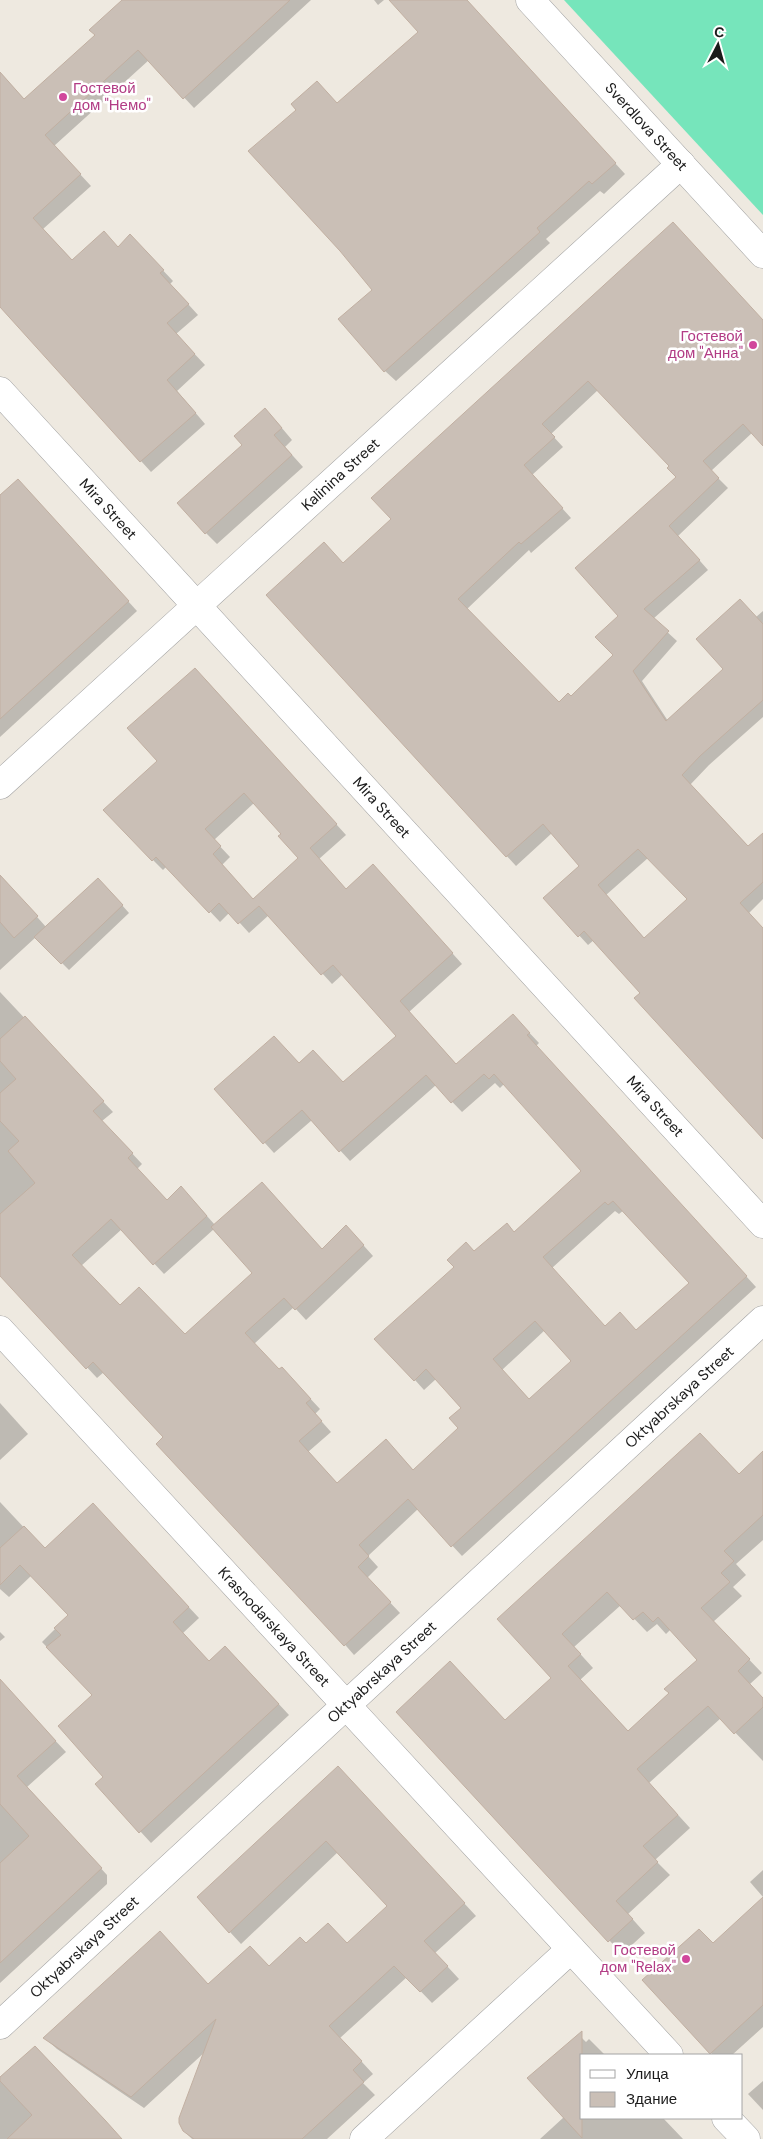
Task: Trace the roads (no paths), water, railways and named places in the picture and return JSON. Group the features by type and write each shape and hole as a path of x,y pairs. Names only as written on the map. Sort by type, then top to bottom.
{"street":[{"name":"Sverdlova Street","path":"530,0 763,254"},
{"name":"Kalinina Street","path":"0,785 681,164"},
{"name":"Mira Street","path":"0,391 763,1224"},
{"name":"Oktyabrskaya Street","path":"0,2025 763,1320"},
{"name":"Krasnodarskaya Street","path":"0,1330 668,2054"},
{"path":"364,2139 571,1949"},
{"path":"727,2119 746,2139"}],"place":[{"name":"Гостевой дом \"Немо\"","path":"63,97"},
{"name":"Гостевой дом \"Анна\"","path":"753,345"},
{"name":"Гостевой дом \"Relax\"","path":"686,1959"}]}
